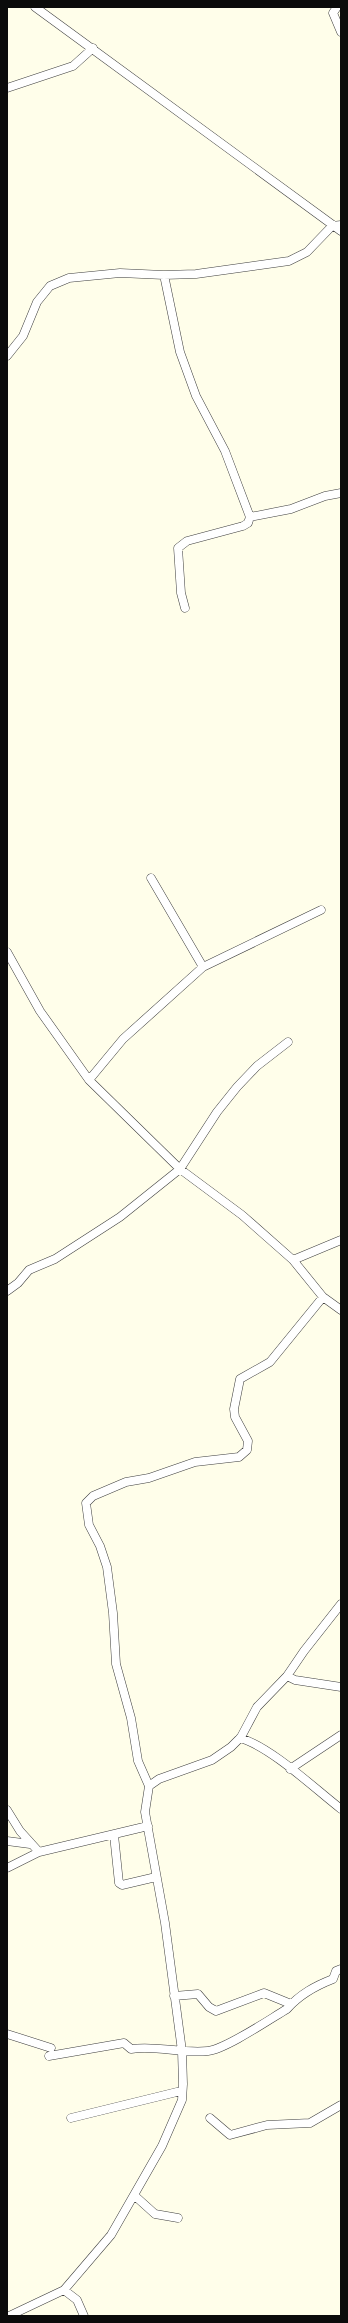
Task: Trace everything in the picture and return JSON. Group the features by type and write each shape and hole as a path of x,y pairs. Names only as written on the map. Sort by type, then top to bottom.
{"street":[{"path":"35,7 93,48 332,226 341,231"},
{"path":"336,7 333,13 341,32"},
{"path":"7,88 73,66 93,48"},
{"path":"7,356 23,336 36,302 50,286 70,278 120,272 164,275 196,274 289,261 307,252 332,226 341,225"},
{"path":"164,275 180,352 196,396 225,451 250,517 248,523 243,526 187,541 178,548 181,593 185,608"},
{"path":"250,517 291,509 325,496 341,493"},
{"path":"151,878 203,968"},
{"path":"88,1080 123,1039 203,968 321,910"},
{"path":"7,952 40,1011 88,1080 180,1169 242,1215 293,1260 323,1297 341,1310"},
{"path":"7,1291 18,1283 29,1270 55,1259 120,1217 180,1169 217,1112 237,1087 257,1066 288,1042"},
{"path":"293,1260 341,1240"},
{"path":"9,2316 64,2290 111,2234 135,2196 162,2146 182,2100 182,2051 165,1923 145,1812 149,1786 138,1761 131,1718 116,1664 114,1613 107,1567 100,1546 89,1525 86,1503 93,1496 126,1482 149,1478 195,1462 239,1457 246,1450 248,1441 235,1416 234,1409 240,1379 270,1362 323,1297"},
{"path":"149,1786 159,1779 212,1760 240,1738 257,1707 288,1676 304,1651 341,1604"},
{"path":"288,1676 295,1680 341,1687"},
{"path":"290,1769 341,1735"},
{"path":"240,1738 261,1747 341,1809"},
{"path":"7,1810 30,1844 39,1852"},
{"path":"7,1868 39,1852 148,1826"},
{"path":"114,1835 119,1883 122,1885 156,1876"},
{"path":"7,1841 30,1844"},
{"path":"7,2034 50,2052 124,2043 131,2049 146,2047 182,2051 210,2051 268,2020 313,1987 333,1979 336,1971 341,1969"},
{"path":"174,1996 198,1994 208,2007 216,2011 264,1993 291,2004"},
{"path":"70,2118 181,2091"},
{"path":"210,2118 230,2135 267,2126 310,2123 341,2104"},
{"path":"135,2196 155,2214 178,2218"},
{"path":"64,2290 77,2300 84,2316"}]}
